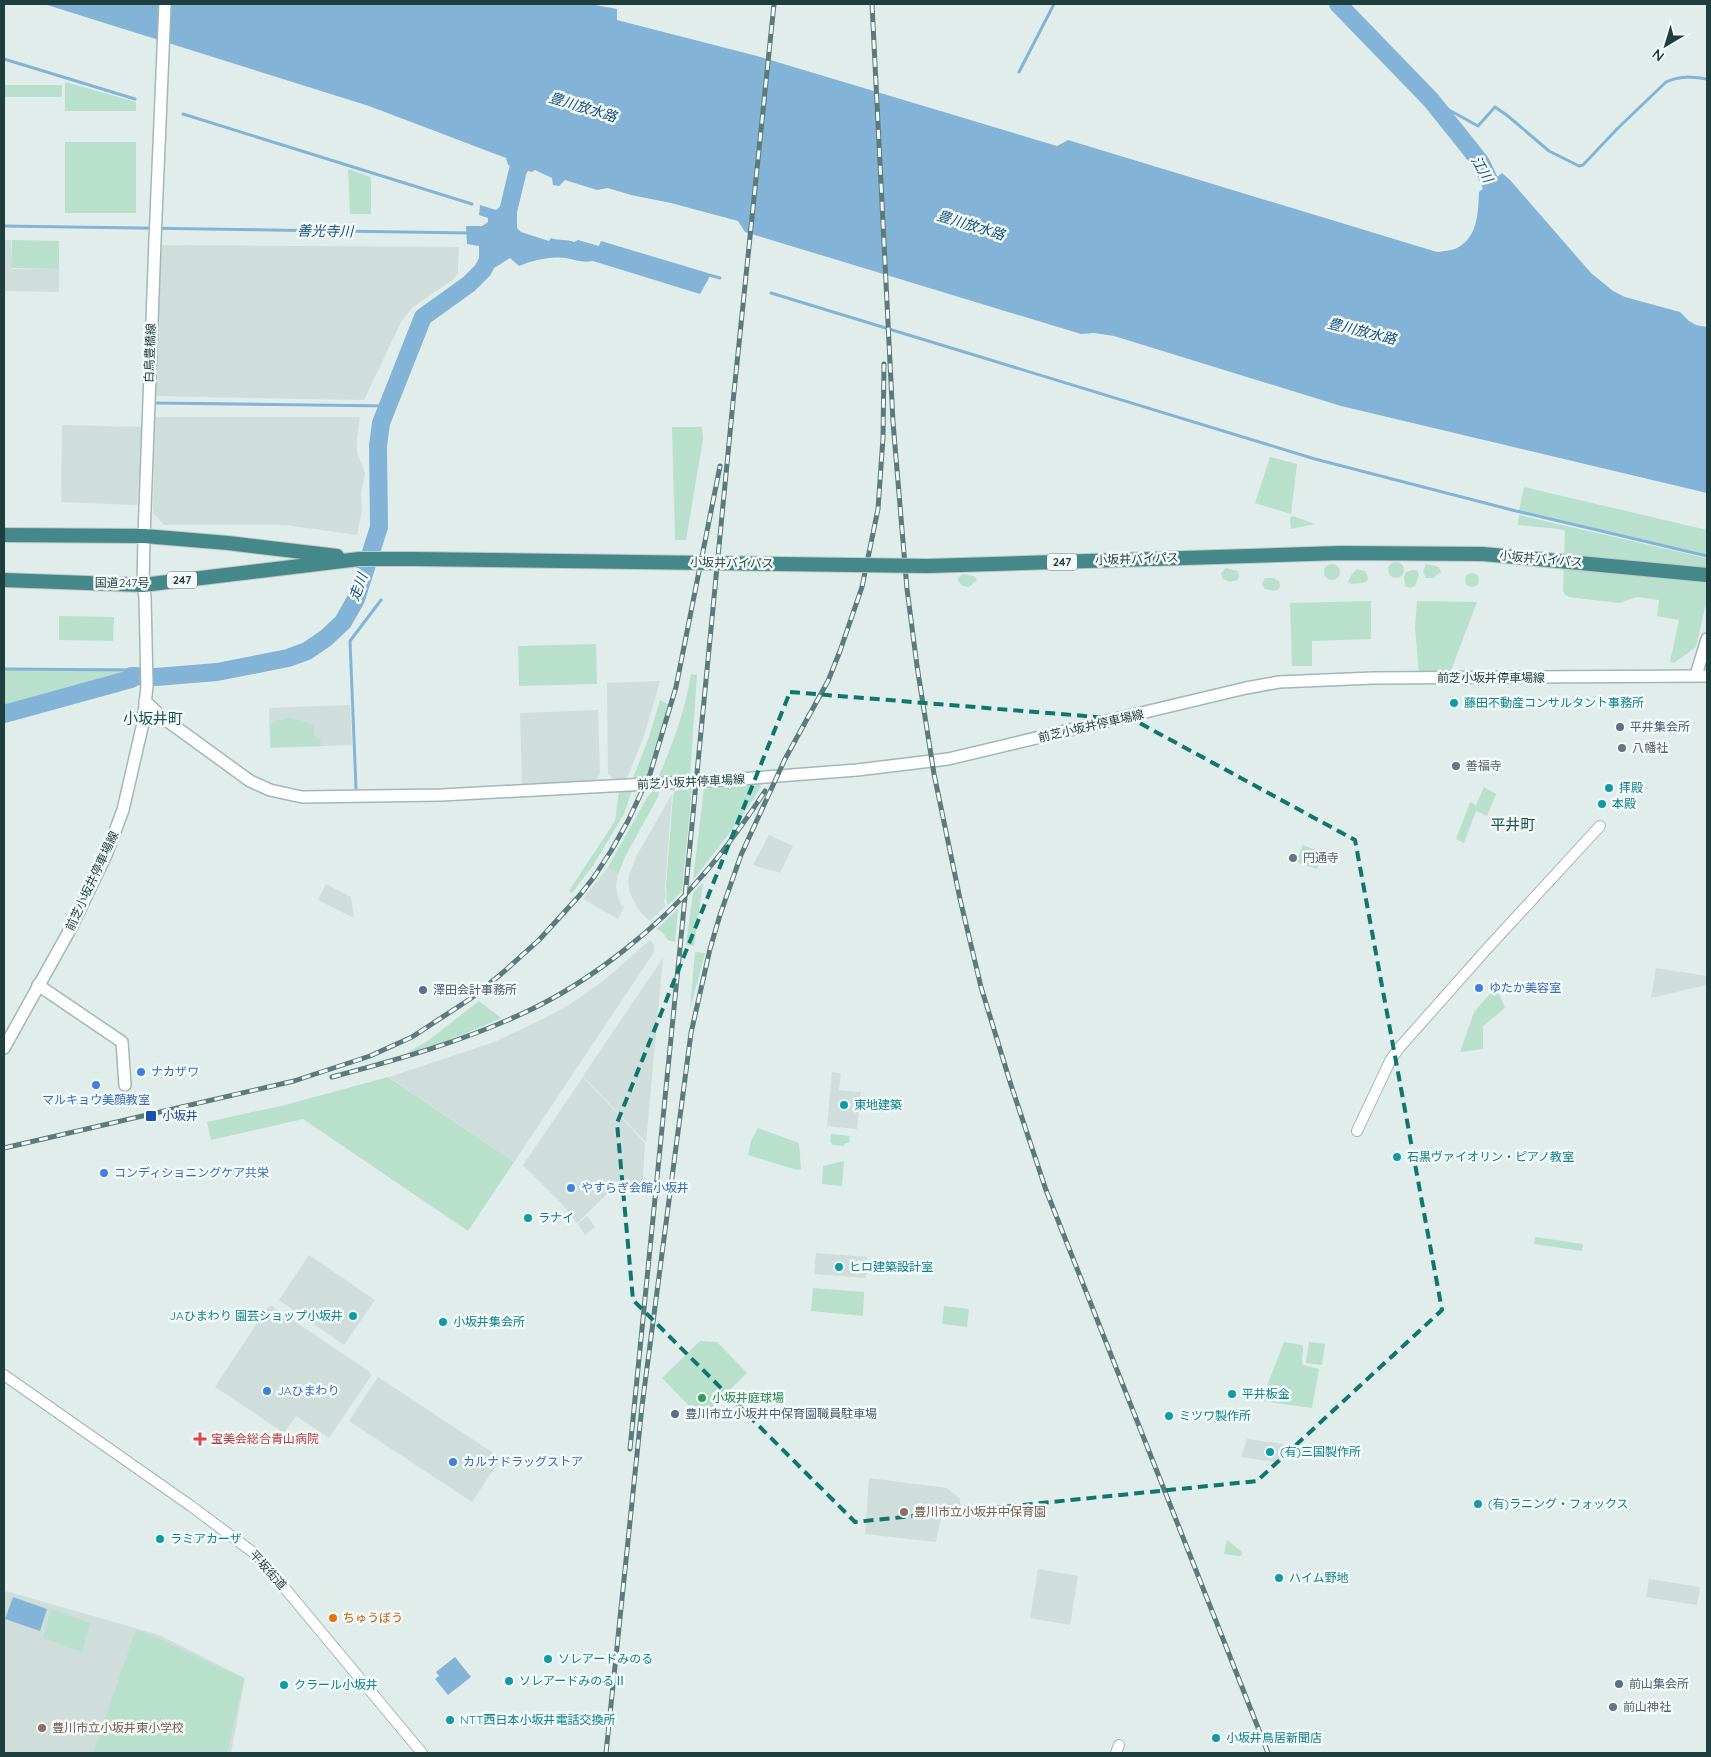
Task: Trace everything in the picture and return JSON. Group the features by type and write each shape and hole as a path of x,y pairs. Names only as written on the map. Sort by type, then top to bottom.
{"highway":[{"name":"国道247号","path":"4,536 144,536 228,543 359,559"},
{"name":"小坂井バイパス","path":"415,559 927,566 1340,553 1483,554 1707,574"},
{"name":"国道247号","path":"4,580 143,585 359,559 415,559"}],"main road":[{"name":"白鳥豊橋線","path":"145,701 147,670 143,585 144,536 166,4"},
{"path":"1702,676 1707,638"},
{"name":"前芝小坂井停車場線","path":"145,701 162,717 250,781 270,790 302,797 422,795 740,779 857,770 948,759 1246,688 1279,682 1373,678 1702,676"},
{"name":"前芝小坂井停車場線","path":"38,985 72,926 106,855 123,810 143,723 145,701"},
{"path":"4,1048 38,985 122,1042 125,1085"}],"street":[{"path":"1357,1131 1391,1059 1400,1047 1600,826"},
{"name":"平坂街道","path":"4,1375 161,1485 258,1556 422,1753"}],"highlighted area":[{"path":"790,692 1134,720 1355,840 1442,1310 1257,1481 855,1522 633,1300 617,1123"}],"shaded area":[{"path":"4,240 11,240 11,269 59,269 59,292 4,291"},
{"path":"159,245 459,247 458,273 454,279 413,307 401,322 364,400 155,396"},
{"path":"155,417 360,417 357,453 365,473 361,493 362,510 357,535 286,525 164,525 153,513"},
{"path":"62,425 143,427 137,505 61,502"},
{"path":"660,681 644,736 627,778 624,782 616,782 608,774 607,683"},
{"path":"350,705 352,745 270,748 269,708"},
{"path":"598,710 600,774 593,783 522,785 520,713"},
{"path":"672,794 665,887 666,896 664,902 666,906 649,921 637,908 630,893 629,875 637,855"},
{"path":"769,835 793,846 780,873 753,865"},
{"path":"608,867 618,874 617,893 621,905 624,907 618,919 583,899"},
{"path":"326,884 351,897 354,918 318,900"},
{"path":"650,940 654,945 654,952 514,1162 389,1077 494,1042 543,1019 569,1005 603,981"},
{"path":"663,958 646,1142 583,1076"},
{"path":"1656,968 1707,976 1706,985 1651,998"},
{"path":"832,1072 841,1073 839,1090 861,1092 857,1129 827,1126"},
{"path":"583,1077 645,1143 642,1193 610,1191 577,1223 562,1204 523,1165"},
{"path":"587,1216 595,1227 585,1235 578,1224"},
{"path":"816,1253 867,1257 866,1278 814,1274"},
{"path":"309,1255 375,1300 344,1345 279,1300"},
{"path":"272,1306 370,1372 371,1376 329,1438 296,1416 284,1433 215,1387 268,1307"},
{"path":"378,1377 501,1458 472,1502 349,1421"},
{"path":"1247,1439 1284,1444 1281,1463 1241,1457"},
{"path":"869,1478 947,1488 960,1499 960,1508 943,1508 936,1542 865,1534"},
{"path":"1038,1569 1078,1576 1070,1625 1030,1618"},
{"path":"1649,1579 1700,1587 1697,1605 1646,1597"},
{"path":"6,1591 159,1635 245,1678 231,1753 4,1753 4,1597"}],"green space":[{"path":"65,82 136,102 136,111 65,111"},
{"path":"4,85 62,85 62,97 4,97"},
{"path":"65,142 136,142 136,213 65,213"},
{"path":"348,169 371,177 371,214 350,214"},
{"path":"12,240 59,241 59,269 11,268"},
{"path":"672,427 702,427 703,439 686,540 675,540"},
{"path":"1270,457 1297,464 1291,514 1255,503"},
{"path":"1524,487 1707,530 1707,599 1696,647 1674,663 1670,662 1679,620 1657,616 1659,600 1637,597 1619,603 1565,595 1563,590 1565,531 1518,525 1519,515 1706,558 1706,555 1519,511"},
{"path":"1293,516 1315,524 1291,529 1290,518"},
{"path":"1396,562 1402,564 1404,570 1402,576 1396,578 1390,576 1388,570 1390,564"},
{"path":"1332,564 1340,572 1332,580 1324,572"},
{"path":"1426,564 1439,567 1441,572 1433,578 1426,578 1423,572"},
{"path":"1226,568 1238,571 1239,577 1237,580 1230,582 1223,579 1221,573"},
{"path":"1357,569 1365,571 1368,579 1361,583 1351,584 1348,581"},
{"path":"1417,570 1419,575 1415,586 1410,588 1405,586 1404,577 1406,572"},
{"path":"1469,573 1475,573 1479,580 1475,587 1469,587 1465,583 1465,577"},
{"path":"963,574 974,576 977,580 969,587 963,586 958,581 958,578"},
{"path":"1265,578 1273,578 1279,581 1279,589 1274,591 1265,589 1262,584"},
{"path":"1371,601 1371,639 1312,641 1312,666 1292,666 1290,603"},
{"path":"1417,601 1477,602 1450,673 1419,673 1415,628"},
{"path":"59,616 114,617 113,641 59,640"},
{"path":"596,644 597,684 519,686 518,646"},
{"path":"4,670 136,671 135,675 130,675 130,678 4,711"},
{"path":"691,674 697,675 690,778 658,778 678,727"},
{"path":"660,700 673,707 647,777 633,778 649,737"},
{"path":"287,718 314,724 314,737 320,738 321,746 271,747 270,726 273,722"},
{"path":"759,784 761,787 738,822 693,880 704,788"},
{"path":"1484,787 1496,794 1487,816 1476,811 1464,843 1456,839 1470,802 1476,805"},
{"path":"679,789 692,789 682,891 668,905 666,887 673,796"},
{"path":"619,791 632,791 624,814 592,867 572,893 569,891 615,821"},
{"path":"652,792 659,792 658,797 626,855 618,874 608,867"},
{"path":"1303,845 1323,853 1317,869 1296,862"},
{"path":"703,883 694,946 686,945 693,893"},
{"path":"678,909 675,942 668,940 657,929"},
{"path":"695,952 705,953 690,1009"},
{"path":"1496,987 1505,1008 1483,1026 1483,1049 1460,1052 1474,1012"},
{"path":"479,1001 501,1018 434,1047 404,1055 429,1040"},
{"path":"388,1077 514,1162 468,1231 303,1119 211,1140 207,1122 285,1105"},
{"path":"758,1128 799,1143 801,1169 797,1170 748,1155 751,1141"},
{"path":"831,1134 850,1136 849,1143 845,1143 844,1146 833,1145 830,1141"},
{"path":"844,1161 842,1186 822,1184 823,1166"},
{"path":"1535,1237 1583,1244 1582,1251 1534,1244"},
{"path":"813,1288 864,1292 863,1316 811,1311"},
{"path":"944,1306 969,1309 967,1327 942,1324"},
{"name":"小坂井庭球場","path":"700,1341 717,1342 747,1373 701,1418 662,1378"},
{"path":"1284,1342 1302,1345 1303,1365 1319,1369 1312,1408 1261,1401"},
{"path":"1309,1342 1325,1344 1322,1365 1306,1363"},
{"path":"1227,1540 1242,1552 1242,1555 1224,1554"},
{"path":"51,1609 90,1623 82,1652 43,1638"},
{"path":"136,1630 162,1640 244,1679 227,1753 93,1753"}],"water":[{"name":"豊川放水路","path":"44,4 590,4 617,9 617,20 757,56 1057,146 1068,140 1437,252 1457,248 1469,238 1476,224 1479,192 1502,173 1591,273 1613,291 1625,297 1680,312 1696,325 1707,327 1707,493 1341,406 1114,336 1094,333 1081,334 745,232 738,221 671,203 608,188 597,190 565,180 559,186 553,185 552,178 535,170 532,172 528,171 525,175 515,172 513,167 508,165 506,158 369,106"},
{"path":"509,199 517,202 517,228 521,232 549,241 551,238 574,242 578,240 599,246 601,241 708,273 709,278 700,294 593,261 566,258 542,259 519,266 510,258 483,275 479,271 479,246 467,244 466,226 482,226 488,222 488,218 479,215 480,205 496,210"},
{"path":"13,1597 47,1609 40,1631 5,1619"},
{"path":"455,1657 471,1677 448,1695 435,1679 439,1676 436,1672"}],"waterway":[{"path":"1019,72 1054,4"},
{"name":"江川","path":"1338,4 1431,100 1467,145 1481,163 1490,182 1497,205"},
{"path":"4,59 135,99"},
{"path":"1431,100 1478,126 1495,107 1549,151 1579,166 1583,165 1666,82 1681,77 1707,79"},
{"path":"183,114 472,204"},
{"name":"善光寺川","path":"505,224 523,149"},
{"name":"善光寺川","path":"4,226 471,233"},
{"name":"走川","path":"4,714 131,679 131,676 156,677 217,672 288,658 307,651 326,638 343,622 356,599 379,527 378,446 381,423 423,317 469,284 483,270 492,252"},
{"path":"707,277 709,275 720,278"},
{"path":"771,293 1315,459 1512,510 1707,556"},
{"path":"154,403 388,406"},
{"path":"356,788 350,641 381,600"},
{"path":"4,669 136,670 156,677"}],"railway":[{"path":"630,1449 774,4"},
{"path":"872,4 893,422 907,589 934,774 960,899 981,987 1046,1190 1268,1753"},
{"path":"606,1753 642,1406 691,1033 710,949 741,855 785,759 828,681 862,587 878,509 883,438 884,364"},
{"path":"4,1148 294,1081 370,1056 412,1037 470,999 539,940 594,877 628,821 650,774 676,687 720,466"},
{"path":"332,1077 408,1056 508,1020 555,997 601,968 645,933 685,895 711,866 765,791"}],"place":[{"name":"藤田不動産コンサルタント事務所","path":"1454,703"},
{"name":"平井集会所","path":"1620,727"},
{"name":"八幡社","path":"1622,748"},
{"name":"善福寺","path":"1456,766"},
{"name":"拝殿","path":"1609,788"},
{"name":"本殿","path":"1602,804"},
{"name":"円通寺","path":"1293,858"},
{"name":"ゆたか美容室","path":"1479,988"},
{"name":"澤田会計事務所","path":"423,990"},
{"name":"ナカザワ","path":"141,1072"},
{"name":"マルキョウ美顔教室","path":"96,1085"},
{"name":"東地建築","path":"844,1105"},
{"name":"小坂井","path":"151,1116"},
{"name":"石黒ヴァイオリン・ピアノ教室","path":"1397,1157"},
{"name":"コンディショニングケア共栄","path":"104,1173"},
{"name":"やすらぎ会館小坂井","path":"571,1188"},
{"name":"ラナイ","path":"528,1218"},
{"name":"ヒロ建築設計室","path":"839,1267"},
{"name":"JAひまわり 園芸ショップ小坂井","path":"353,1316"},
{"name":"小坂井集会所","path":"443,1322"},
{"name":"JAひまわり","path":"267,1391"},
{"name":"平井板金","path":"1232,1394"},
{"name":"小坂井庭球場","path":"702,1398"},
{"name":"豊川市立小坂井中保育園職員駐車場","path":"675,1414"},
{"name":"ミツワ製作所","path":"1169,1416"},
{"name":"宝美会総合青山病院","path":"200,1439"},
{"name":"(有)三国製作所","path":"1270,1452"},
{"name":"カルナドラッグストア","path":"453,1462"},
{"name":"(有)ラニング・フォックス","path":"1478,1504"},
{"name":"豊川市立小坂井中保育園","path":"904,1512"},
{"name":"ラミアカーザ","path":"160,1539"},
{"name":"ハイム野地","path":"1279,1578"},
{"name":"ちゅうぼう","path":"333,1618"},
{"name":"ソレアードみのる","path":"548,1659"},
{"name":"ソレアードみのるⅡ","path":"509,1681"},
{"name":"前山集会所","path":"1619,1684"},
{"name":"クラール小坂井","path":"284,1685"},
{"name":"前山神社","path":"1613,1707"},
{"name":"NTT西日本小坂井電話交換所","path":"450,1720"},
{"name":"豊川市立小坂井東小学校","path":"42,1728"},
{"name":"小坂井鳥居新聞店","path":"1216,1738"}],"district":[{"name":"小坂井町","path":"153,719"},
{"name":"平井町","path":"1513,825"}]}
